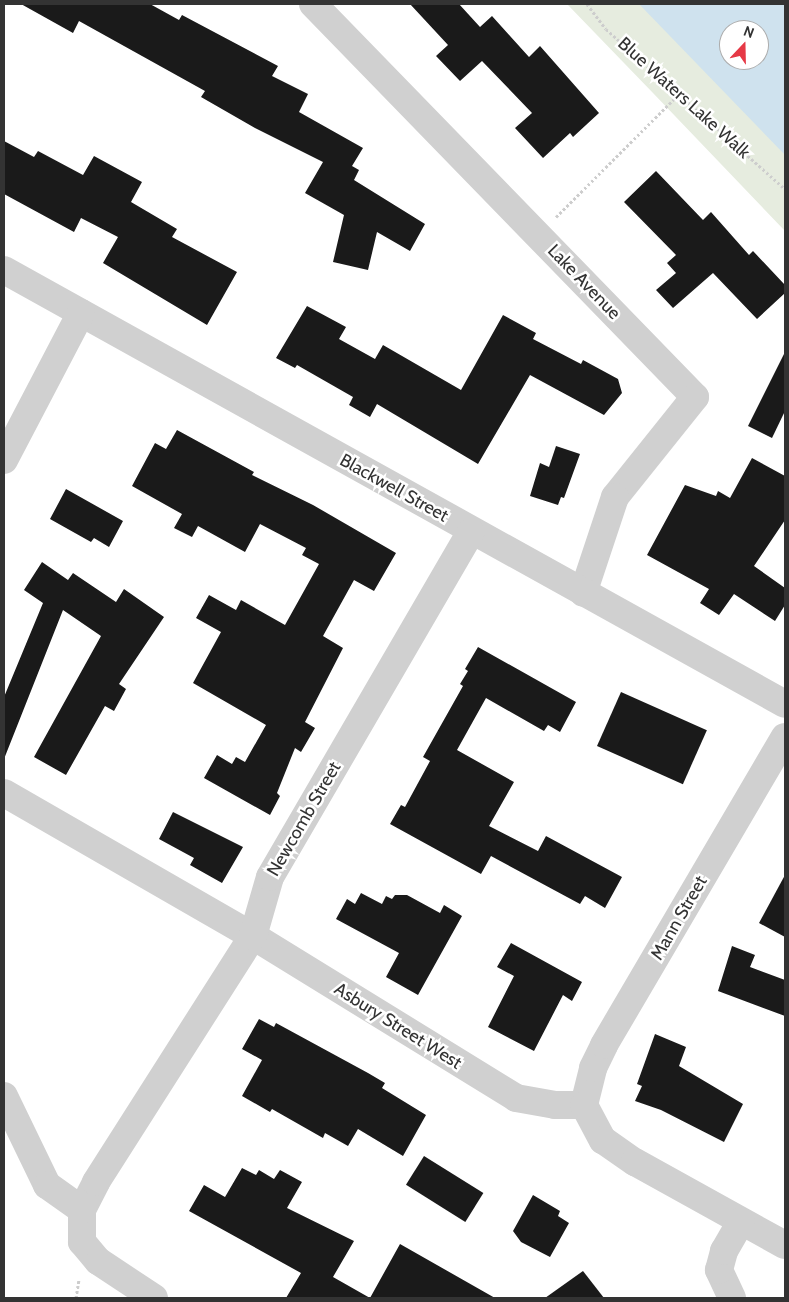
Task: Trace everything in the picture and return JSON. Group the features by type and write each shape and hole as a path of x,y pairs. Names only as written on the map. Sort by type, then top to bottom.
{"street":[{"name":"Lake Avenue","path":"313,4 694,397 615,497 583,593"},
{"name":"Blackwell Street","path":"4,270 471,532 785,704"},
{"path":"4,460 82,314"},
{"name":"Newcomb Street","path":"154,1298 98,1262 82,1242 82,1210 96,1182 253,936 270,876 471,532"},
{"name":"Mann Street","path":"584,1105 593,1068 604,1045 785,737"},
{"name":"Asbury Street West","path":"4,793 253,936 516,1098 555,1105 584,1105"},
{"path":"4,1096 47,1185 82,1210"},
{"path":"584,1105 602,1140 635,1162 785,1246"},
{"path":"732,1298 718,1270 724,1251 741,1221"}],"path":[{"name":"Blue Waters Lake Walk","path":"587,4 606,29 785,188"},
{"path":"538,235 679,94"}],"shaded area":[{"path":"567,4 785,4 785,231 653,93"}],"water":[{"path":"639,4 785,4 785,155"}],"building":[{"path":"21,4 150,4 179,20 182,15 278,66 272,76 308,94 299,112 363,148 352,166 359,170 354,180 425,224 410,251 377,232 368,270 333,262 344,215 305,193 323,162 255,128 201,97 205,91 79,21 73,33"},
{"path":"410,4 459,4 480,27 492,16 529,57 540,46 599,113 573,137 570,133 543,158 515,128 532,113 482,61 460,81 436,56 448,45"},
{"path":"4,141 34,157 38,151 83,175 94,156 142,182 131,202 177,229 172,237 237,272 207,325 103,263 118,237 81,218 74,232 4,194"},
{"path":"656,171 703,220 711,212 749,255 753,251 785,285 785,293 757,319 713,273 673,308 656,290 676,273 667,263 676,255 624,202"},
{"path":"307,306 346,327 339,339 375,359 383,345 461,390 503,315 536,333 533,339 581,364 583,360 618,379 622,393 604,415 530,375 478,464 377,404 370,417 349,405 353,397 297,365 295,368 276,358"},
{"path":"785,352 785,411 772,438 748,426"},
{"path":"177,430 254,472 252,475 313,505 396,553 374,591 354,580 323,636 343,648 305,722 315,728 301,752 295,748 277,793 280,796 270,815 204,778 217,755 232,764 236,757 245,762 266,725 193,683 221,632 196,618 209,595 236,610 241,600 285,625 319,564 302,555 306,548 260,524 245,552 198,526 192,537 174,528 182,514 132,486 155,443 166,449"},
{"path":"556,446 580,454 564,498 561,497 558,505 530,496 540,463 549,467"},
{"path":"752,458 785,476 785,520 754,566 785,588 785,605 775,621 734,594 719,615 700,603 709,589 647,555 685,485 716,496 718,491 730,498"},
{"path":"66,489 123,521 109,547 94,538 91,542 50,519"},
{"path":"42,562 68,580 73,573 116,602 124,589 164,617 119,684 126,689 114,711 105,706 66,775 34,757 101,636 63,610 4,759 4,697 43,603 24,590"},
{"path":"478,647 576,702 560,732 548,725 544,731 486,698 457,750 514,782 489,826 538,851 546,836 622,877 605,908 585,896 580,904 491,856 481,874 390,824 401,805 405,807 430,761 423,757 463,686 460,684 468,671 465,669"},
{"path":"621,692 707,730 683,784 597,746"},
{"path":"173,812 243,847 222,883 190,865 194,858 159,839"},
{"path":"785,875 785,937 759,923"},
{"path":"361,893 382,904 386,896 392,899 395,895 407,895 440,913 444,905 462,916 418,995 386,977 399,953 336,919 347,899 355,904"},
{"path":"511,943 582,982 572,1001 563,995 534,1051 488,1027 514,976 497,967"},
{"path":"732,946 755,955 750,967 785,980 785,1016 718,991"},
{"path":"259,1019 274,1027 276,1023 368,1073 385,1083 382,1088 426,1115 403,1156 358,1129 348,1146 325,1133 323,1138 272,1109 270,1112 242,1096 262,1060 242,1049"},
{"path":"655,1034 686,1047 679,1066 743,1104 724,1142 661,1110 635,1101 642,1086 637,1084"},
{"path":"424,1156 483,1193 465,1222 406,1185"},
{"path":"242,1168 256,1175 259,1170 274,1179 280,1170 302,1182 287,1208 354,1241 333,1277 370,1298 286,1298 301,1273 189,1211 204,1185 225,1197"},
{"path":"533,1195 560,1211 558,1216 569,1223 550,1257 521,1242 513,1231"},
{"path":"400,1244 495,1298 370,1298"},
{"path":"583,1271 604,1298 545,1298"}]}
